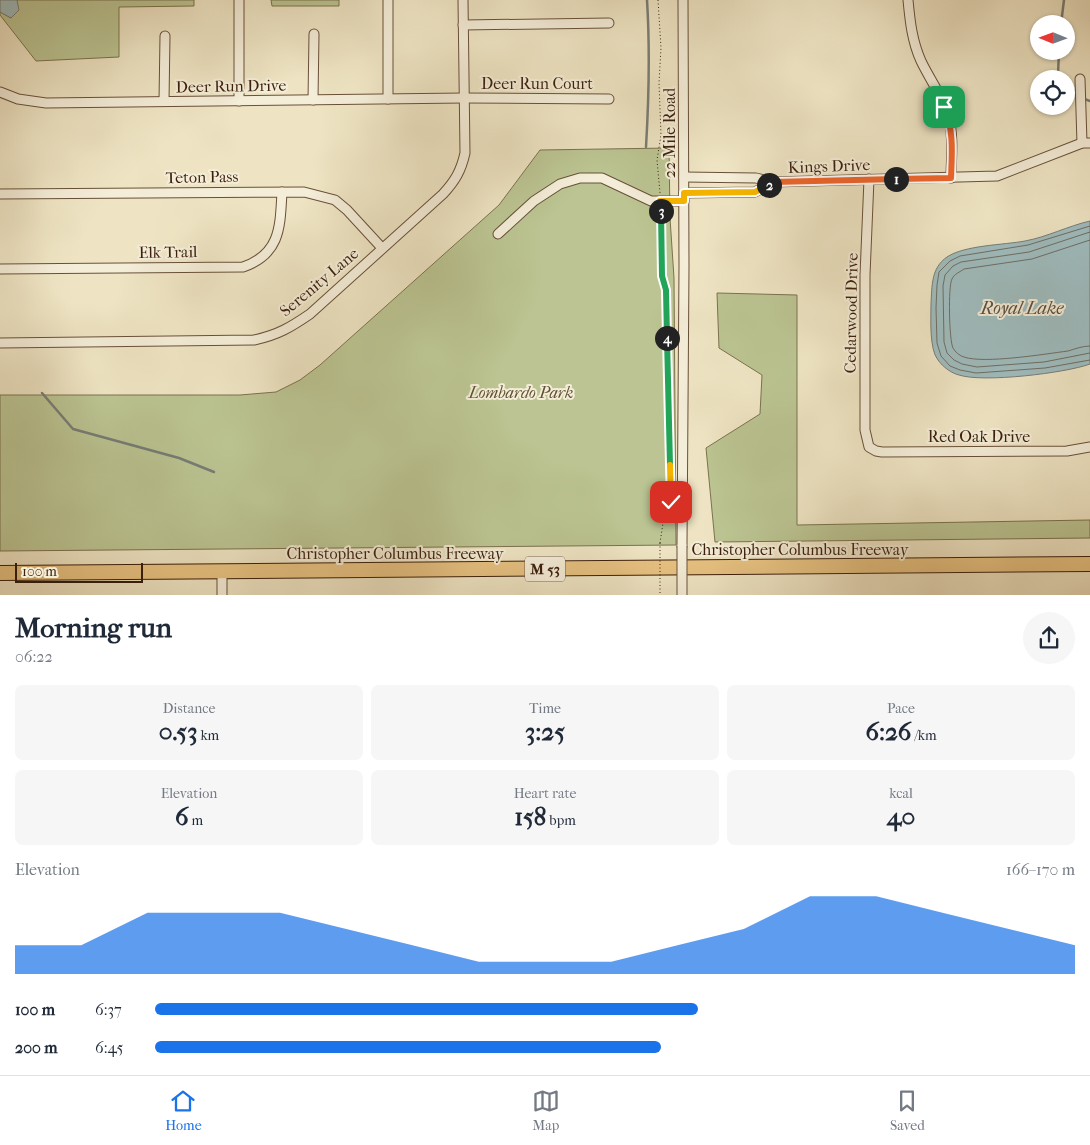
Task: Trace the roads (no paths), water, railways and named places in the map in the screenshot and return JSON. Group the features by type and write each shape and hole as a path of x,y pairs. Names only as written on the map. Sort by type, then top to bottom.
{"highway":[{"name":"Christopher Columbus Freeway","path":"0,573 1090,564"}],"street":[{"path":"239,0 239,101"},
{"path":"388,0 388,99"},
{"name":"Serenity Lane","path":"0,343 254,340 272,336 290,328 310,314 443,194 455,181 462,168 465,154 463,0"},
{"name":"22 Mile Road","path":"682,595 683,0"},
{"path":"908,0 910,24 917,52 935,86 949,119 952,136 951,178"},
{"path":"463,25 609,23"},
{"path":"313,100 314,34"},
{"path":"164,101 165,36"},
{"path":"1080,79 1086,143"},
{"name":"Deer Run Drive","path":"0,92 18,99 46,103 464,98"},
{"name":"Deer Run Court","path":"464,98 609,99"},
{"name":"Kings Drive","path":"684,177 756,178 773,182 997,176 1086,143"},
{"name":"Kings Drive","path":"498,234 534,201 560,184 580,178 602,178 651,201 755,192 773,182"},
{"name":"Cedarwood Drive","path":"869,179 865,285 865,430 869,447"},
{"name":"Elk Trail","path":"0,270 243,267 256,262 275,243 280,227 282,192"},
{"name":"Teton Pass","path":"0,194 304,192 335,200 347,210 382,248"},
{"name":"Red Oak Drive","path":"869,447 882,452 1067,450 1090,448"},
{"path":"222,572 222,595"}],"water":[{"path":"0,0 17,0 19,10 11,18 0,12"},
{"name":"Royal Lake","path":"1090,221 1090,364 1044,374 986,378 959,375 942,365 933,349 931,304 933,278 942,261 964,250 1033,239"}],"waterway":[{"path":"646,147 649,73 647,0"},
{"path":"1062,15 1064,0"},
{"path":"1058,70 1059,60"},
{"path":"1075,91 1078,94"},
{"path":"1082,98 1090,101"},
{"path":"42,393 73,429 179,458 214,472"}],"park label":[{"name":"Lombardo Park","path":"521,392"}]}
